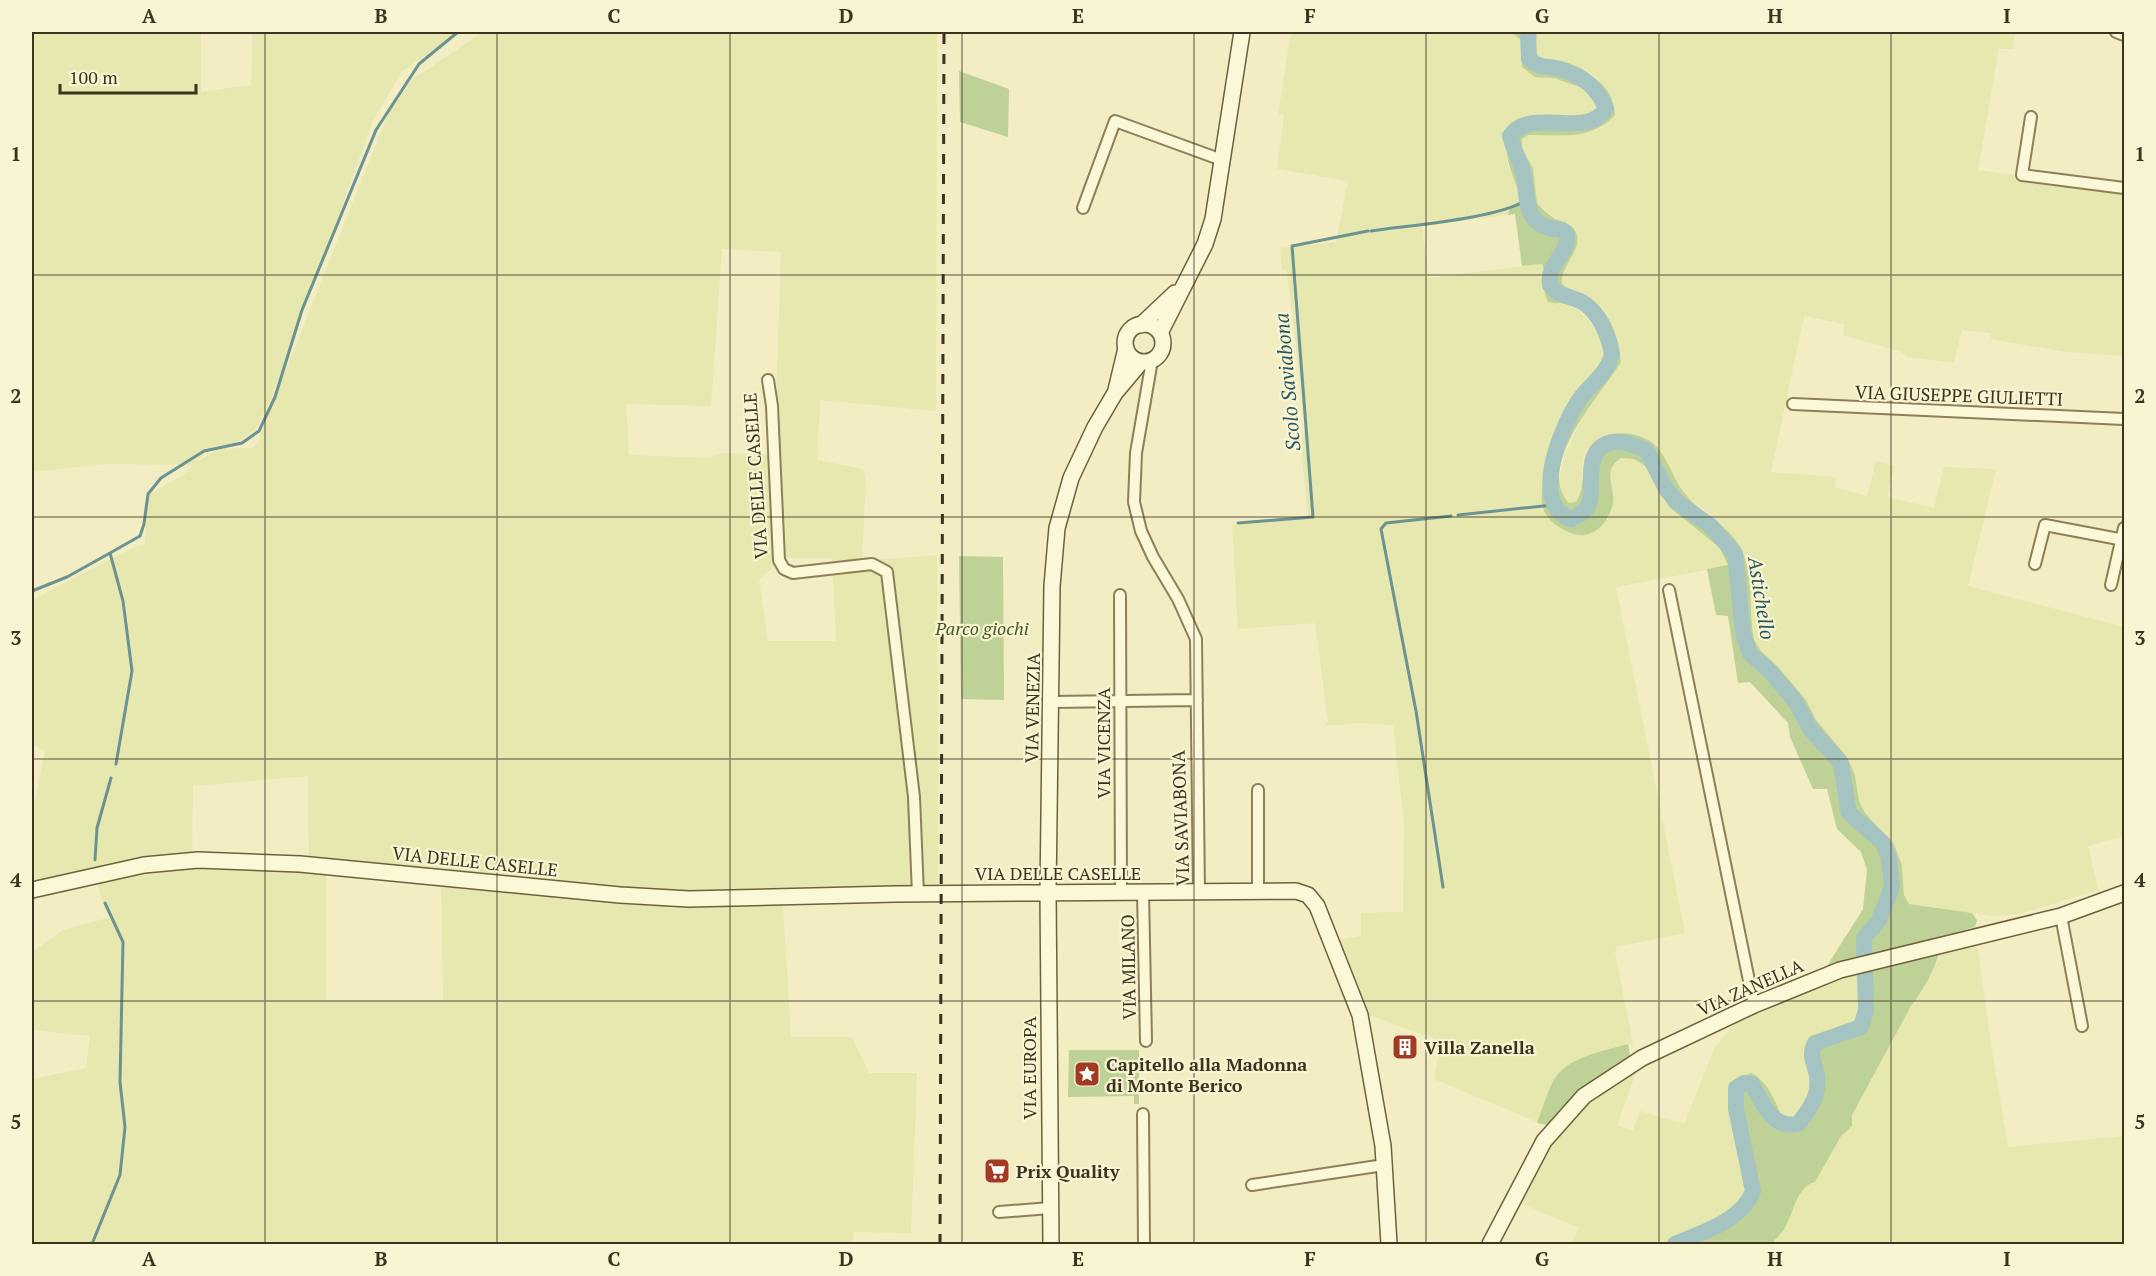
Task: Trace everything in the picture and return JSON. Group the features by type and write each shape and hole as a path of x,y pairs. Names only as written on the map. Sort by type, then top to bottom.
{"street":[{"path":"1147,361 1131,358 1126,348 1130,331 1141,325 1184,285 1205,244 1213,219 1242,32"},
{"path":"2116,32 2124,35"},
{"path":"2031,117 2022,175 2124,188"},
{"path":"1083,208 1115,121 1222,160"},
{"name":"VIA SAVIABONA","path":"1184,285 1160,333 1162,347 1147,361 1136,453 1134,502 1141,531 1153,557 1179,599 1196,639 1198,892 1296,891 1308,895 1317,906 1360,1015 1384,1165 1389,1245"},
{"path":"1141,325 1149,326 1160,333"},
{"name":"VIA VENEZIA","path":"1115,393 1126,348"},
{"name":"VIA VENEZIA","path":"1048,892 1052,586 1057,528 1071,478 1095,427 1115,393 1147,361"},
{"name":"VIA DELLE CASELLE","path":"768,380 772,406 779,560 782,566 793,573 872,564 887,572 914,796 918,894"},
{"name":"VIA GIUSEPPE GIULIETTI","path":"1793,404 2124,419"},
{"path":"2035,564 2045,525 2124,536 2111,585"},
{"path":"1669,590 1754,1005"},
{"name":"VIA VICENZA","path":"1120,595 1121,892"},
{"path":"1052,702 1197,700"},
{"path":"1258,790 1258,892"},
{"name":"VIA DELLE CASELLE","path":"32,890 144,865 198,860 300,864 653,898 747,900 918,894 1198,892"},
{"name":"VIA EUROPA","path":"1048,892 1051,1245"},
{"name":"VIA MILANO","path":"1143,892 1146,1041"},
{"name":"VIA ZANELLA","path":"1490,1245 1544,1141 1584,1096 1614,1074 1676,1041 1754,1005 1840,970 2061,916 2124,893"},
{"path":"2061,916 2082,1026"},
{"path":"1143,1114 1144,1245"},
{"path":"1252,1185 1384,1165"},
{"path":"999,1212 1050,1208"}],"green space":[{"path":"32,32 201,32 201,92 251,85 253,32 460,32 402,71 373,121 272,397 256,429 240,441 207,451 196,462 220,449 252,448 257,443 388,114 413,79 483,32 937,32 936,411 820,400 817,460 863,469 866,480 862,561 937,555 938,887 728,899 309,862 308,776 193,786 192,856 32,885 32,799 35,799 45,751 32,743 32,600 130,549 145,544 149,495 183,475 193,465 106,464 32,472","holes":["722,249 781,252 774,455 722,453 709,458 629,455 626,404 711,406","782,558 832,558 836,641 768,641 759,580"]},
{"path":"1291,32 1511,32 1521,40 1535,77 1554,78 1573,84 1588,90 1598,98 1602,106 1599,115 1592,120 1509,126 1507,162 1521,200 1510,208 1508,215 1422,226 1429,278 1542,264 1546,271 1544,281 1558,305 1567,304 1580,311 1590,322 1605,348 1605,366 1575,395 1553,448 1542,504 1547,516 1608,520 1614,495 1608,476 1612,467 1621,458 1634,459 1645,466 1669,507 1720,547 1727,559 1728,566 1616,587 1685,933 1616,947 1615,953 1633,1043 1604,1050 1573,1064 1557,1075 1537,1122 1434,1079 1441,1041 1366,1014 1338,940 1361,936 1361,913 1403,912 1404,824 1393,725 1360,723 1325,726 1328,721 1315,623 1238,629 1232,525 1308,517 1300,434 1305,433 1287,272 1282,269 1280,248 1336,242 1348,181 1277,169 1284,115 1278,115"},
{"path":"1511,32 1537,32 1535,48 1538,57 1576,69 1599,81 1613,101 1615,115 1596,129 1585,133 1563,136 1528,135 1522,139 1522,149 1533,168 1537,203 1555,219 1572,227 1577,234 1576,248 1565,269 1562,284 1588,298 1604,312 1616,335 1621,362 1587,410 1565,450 1560,470 1560,488 1569,503 1576,502 1582,485 1584,459 1592,444 1600,438 1622,433 1637,435 1656,446 1687,496 1728,532 1741,549 1749,579 1754,640 1761,651 1806,700 1816,720 1847,757 1855,775 1859,801 1865,813 1894,844 1902,865 1904,895 1909,904 1972,913 1977,920 1975,927 1827,966 1863,909 1867,870 1861,852 1837,829 1827,789 1813,789 1790,737 1788,723 1750,682 1738,683 1728,616 1716,615 1707,569 1728,565 1719,547 1669,507 1645,466 1634,459 1621,458 1613,466 1610,474 1612,509 1594,532 1577,535 1568,532 1552,522 1546,515 1542,503 1544,479 1564,416 1576,394 1598,374 1607,357 1598,333 1582,311 1575,306 1548,302 1542,264 1522,266 1515,214 1508,215 1510,208 1521,200 1507,156 1507,138 1509,126 1592,120 1599,115 1602,106 1588,90 1554,78 1535,77 1522,67 1521,40"},
{"path":"1537,32 2015,32 2013,49 1999,49 1978,170 2124,191 2124,356 2067,352 1990,339 1991,333 1962,330 1954,363 1908,357 1899,351 1843,335 1844,324 1804,316 1771,472 1836,477 1834,487 1867,496 1876,461 1894,466 1887,497 1934,508 1944,467 1996,469 1968,586 2124,627 2124,836 2088,846 2098,890 2020,914 1992,916 1909,904 1904,895 1902,865 1894,844 1865,813 1859,801 1855,775 1847,757 1816,720 1806,700 1761,651 1754,640 1745,557 1718,521 1686,495 1656,446 1640,436 1617,433 1601,437 1586,450 1582,462 1582,493 1576,502 1569,503 1562,496 1559,479 1564,456 1586,410 1621,362 1590,299 1562,284 1560,276 1576,250 1571,226 1556,219 1537,203 1533,168 1522,149 1522,139 1528,135 1571,136 1603,128 1615,101 1548,60 1538,57 1535,48"},
{"path":"959,71 1009,89 1008,137 960,122"},
{"name":"Parco giochi","path":"959,556 1003,557 1004,700 961,699"},
{"path":"182,864 326,872 326,1000 443,1000 441,883 690,906 783,905 791,1037 852,1037 869,1073 917,1073 911,1233 854,1232 852,1244 32,1244 32,1079 86,1068 90,1036 32,1030 32,952 63,930 111,917 105,909 97,883"},
{"path":"1972,943 1978,949 2008,1147 2124,1136 2124,1244 1774,1244 1774,1240 1782,1235 1798,1195 1806,1185 1815,1182 1841,1136 1852,1126 1852,1115 1911,1006 1920,996 1939,959 1939,951"},
{"path":"1939,951 1936,964 1852,1115 1852,1126 1841,1136 1815,1182 1801,1192 1786,1226 1774,1240 1774,1244 1666,1244 1722,1220 1747,1197 1730,1100 1739,1080 1751,1073 1757,1076 1771,1093 1782,1119 1793,1123 1805,1102 1810,1085 1808,1044 1820,1035 1850,1025 1859,1014 1857,971"},
{"path":"1857,971 1859,1014 1852,1024 1833,1032 1821,1032 1808,1044 1813,1082 1805,1104 1793,1123 1782,1119 1767,1087 1730,1100 1747,1197 1722,1220 1666,1244 1571,1244 1579,1228 1520,1203 1549,1148 1568,1124 1593,1098 1638,1066 1617,1126 1633,1130 1640,1111 1684,1124 1714,1049 1739,1018"},
{"path":"1628,1044 1630,1056 1579,1091 1547,1125 1537,1123 1552,1083 1558,1074 1591,1054"},
{"path":"1069,1050 1139,1050 1139,1104 1134,1104 1134,1096 1068,1097"}],"waterway":[{"path":"110,553 140,536 148,494 161,478 204,451 242,443 259,431 275,397 302,310 376,130 419,64 458,32"},
{"name":"Astichello","path":"1528,32 1529,59 1536,64 1560,69 1582,79 1599,95 1606,109 1597,118 1585,122 1531,123 1519,127 1510,136 1523,172 1527,201 1533,218 1539,224 1562,230 1567,234 1565,248 1551,271 1550,285 1560,294 1588,306 1606,332 1612,354 1602,374 1577,403 1563,430 1552,465 1550,483 1552,498 1559,511 1571,519 1584,512 1589,504 1593,463 1596,453 1602,447 1617,442 1647,451 1666,489 1678,503 1711,526 1735,554 1743,633 1750,654 1769,670 1795,701 1811,730 1841,763 1849,813 1883,843 1889,859 1892,887 1879,920 1864,938 1866,1010 1861,1027 1815,1043 1812,1056 1817,1076 1817,1090 1810,1108 1798,1124 1789,1125 1775,1119 1752,1084 1744,1083 1736,1088 1736,1109 1753,1191 1748,1201 1731,1218 1675,1244"},
{"name":"Scolo Saviabona","path":"1371,231 1473,217 1525,201"},
{"name":"Scolo Saviabona","path":"1238,523 1313,517 1292,246 1368,231"},
{"path":"1458,515 1553,505"},
{"path":"1443,887 1416,711 1381,529 1386,523 1451,516"},
{"path":"32,591 67,577 110,553 123,601 132,671 116,764"},
{"path":"95,860 97,828 111,778"},
{"path":"92,1244 120,1175 125,1127 120,1082 123,942 105,903"}],"railway":[{"path":"940,1244 944,32"}],"place":[{"name":"Villa Zanella","path":"1405,1047"},
{"name":"Capitello alla Madonna di Monte Berico","path":"1087,1074"},
{"name":"Prix Quality","path":"997,1171"}]}
